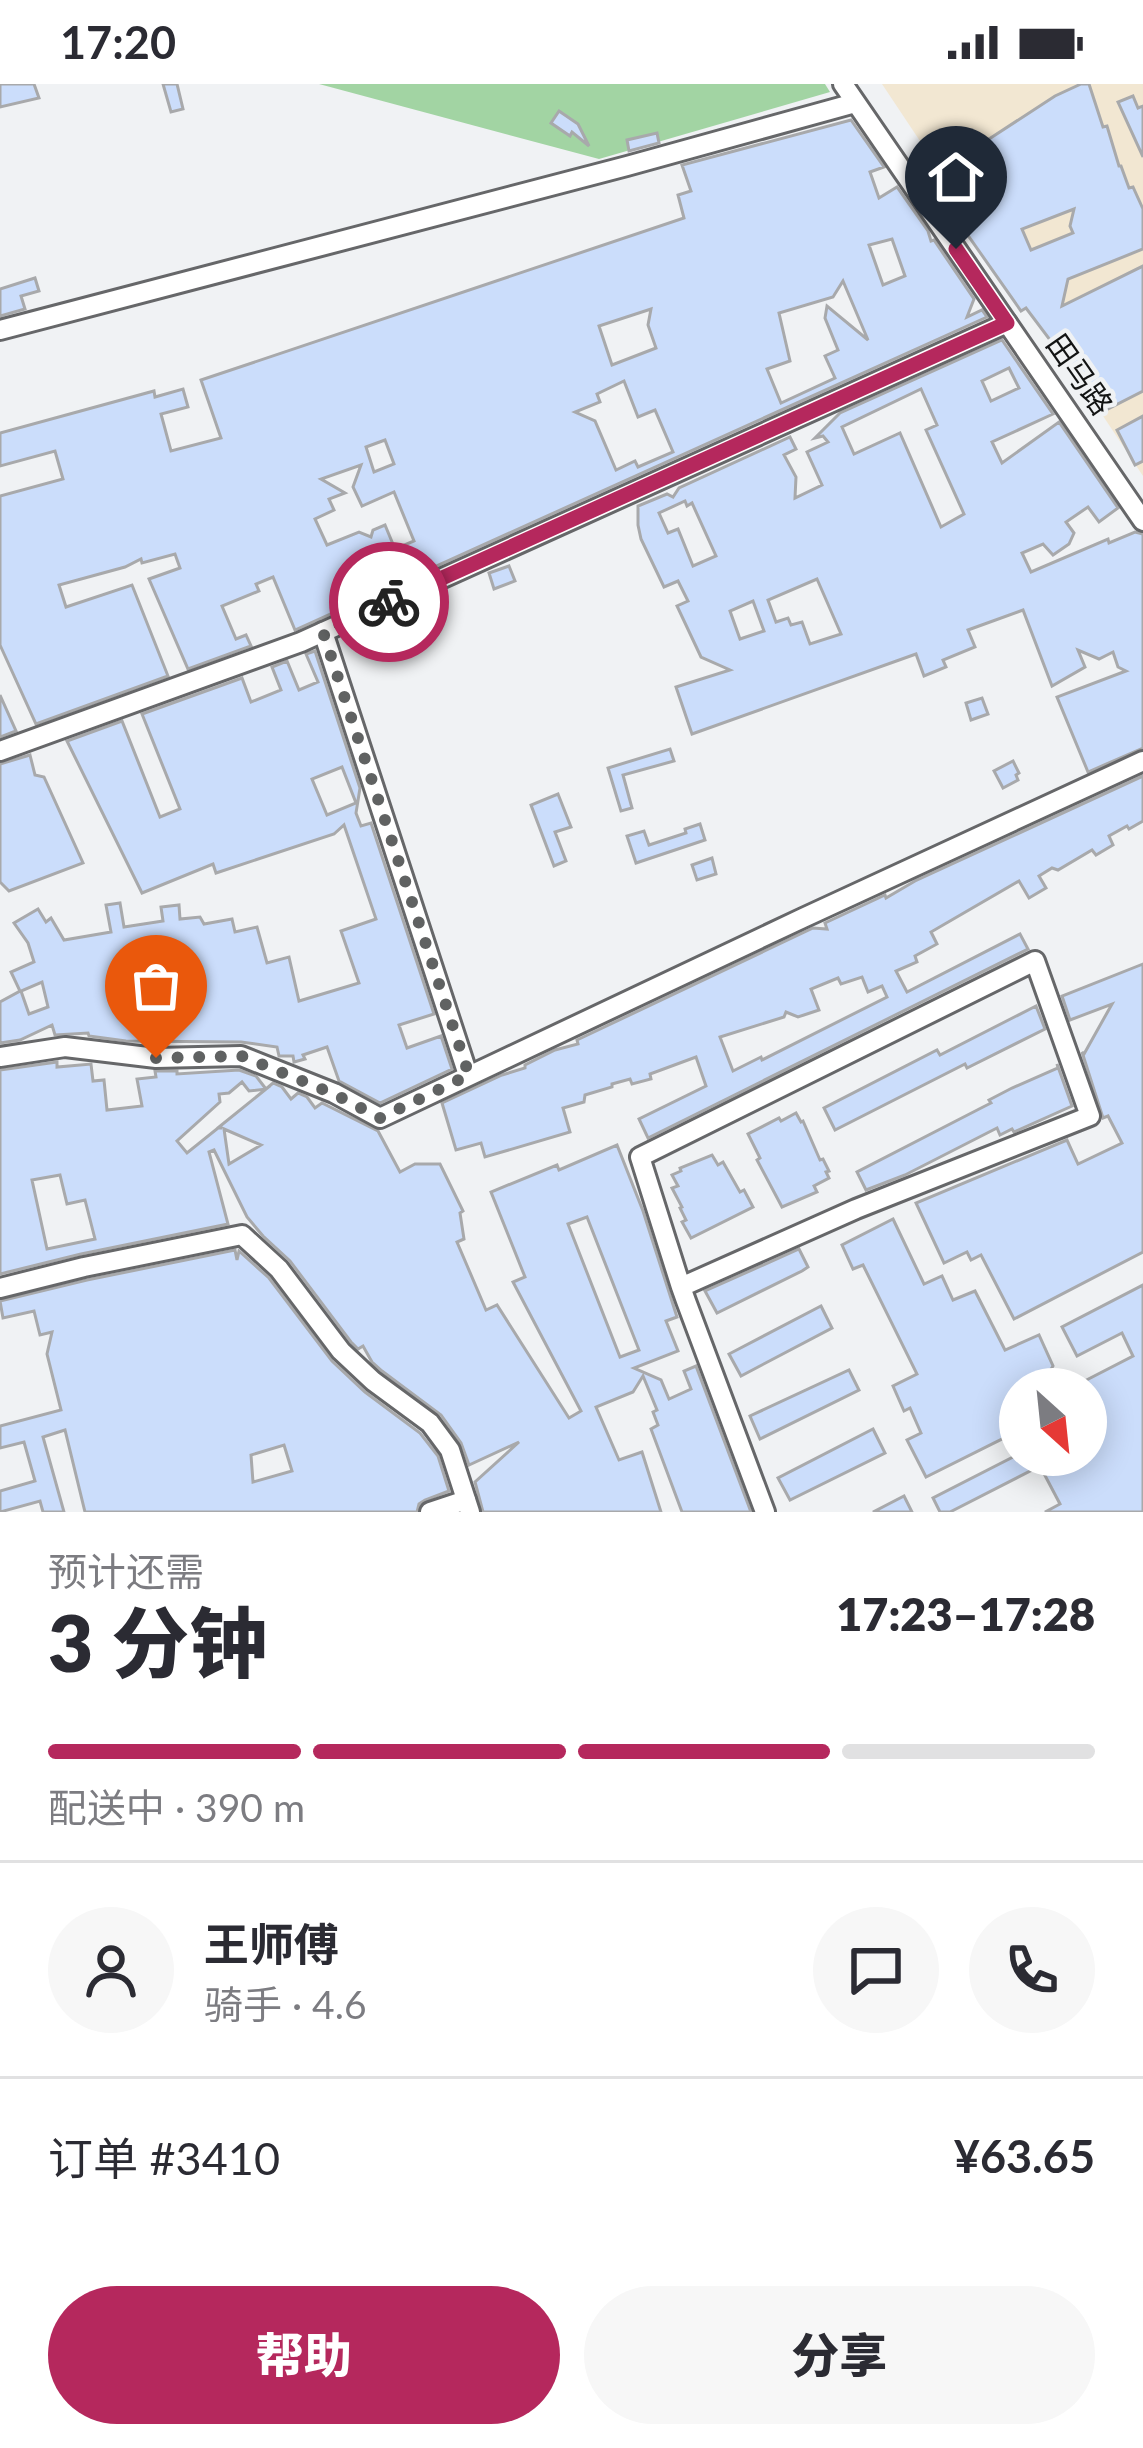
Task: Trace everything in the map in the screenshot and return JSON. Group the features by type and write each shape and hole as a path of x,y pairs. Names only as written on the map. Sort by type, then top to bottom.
{"street":[{"name":"田马路","path":"843,84 1143,521"},
{"path":"0,330 855,103"},
{"path":"0,752 323,632 1007,323"},
{"path":"323,632 469,1075"},
{"path":"0,1058 64,1047 156,1058 242,1056 380,1118 1143,761"},
{"path":"681,1287 856,1209 1090,1116 1036,961 640,1157 681,1287 765,1512"},
{"path":"0,1288 242,1235 279,1269 341,1352 430,1423 450,1450 468,1506 430,1512"}],"shaded area":[{"path":"882,84 1143,84 1143,476"}],"green space":[{"path":"319,84 825,84 830,92 599,159"}],"building":[{"path":"0,84 34,84 39,98 0,107"},
{"path":"163,84 177,84 183,109 171,112"},
{"path":"1089,84 1119,166 1143,209 1143,249 1068,279 1062,306 1143,266 1143,391 1100,413 1087,389 1026,308 1021,311 932,184 936,176 1055,96","holes":["1074,209 1073,233 1031,250 1022,229"]},
{"path":"1133,96 1138,108 1143,106 1143,157 1118,102"},
{"path":"559,111 578,124 589,146 551,123"},
{"path":"851,120 884,167 870,172 879,198 897,187 974,299 967,317 982,310 987,317 295,630 273,577 256,584 259,591 222,606 236,639 246,635 251,646 188,669 149,579 180,568 175,554 142,563 141,559 59,585 66,607 132,585 168,676 36,724 0,645 0,496 63,479 55,451 0,466 0,433 154,391 155,397 183,389 188,407 161,414 171,451 221,438 201,380 684,218 678,195 691,191 682,165","holes":["892,239 905,276 883,285 869,245","843,281 868,340 827,306 825,318 838,350 825,356 835,378 781,403 767,369 790,361 779,313 833,297","651,309 648,325 656,348 612,365 599,326","624,381 638,417 655,410 673,452 638,467 635,461 616,470 595,421 575,412 600,402 597,394","385,440 394,464 374,472 366,447","361,465 353,487 362,506 394,492 414,541 395,549 385,525 373,530 371,537 359,532 327,545 315,519 334,510 329,499 345,493 321,479"]},
{"path":"657,133 659,143 629,151 627,140"},
{"path":"35,278 39,291 21,296 25,309 0,316 0,289"},
{"path":"1002,340 1053,414 992,442 1002,463 1059,422 1118,508 1099,522 1088,507 1066,522 1074,533 1069,544 1053,555 1043,544 1022,553 1031,572 1108,539 1109,543 1135,532 1143,534 1143,748 1088,772 1057,697 1126,671 1118,667 1113,652 1099,659 1078,650 1085,667 1052,686 1023,610 968,630 975,647 943,660 946,667 924,676 916,654 692,734 676,687 730,670 701,657 677,606 688,601 678,581 664,587 641,539 638,506 667,494 673,497 679,488 790,437 796,449 784,455 796,477 795,498 822,485 807,452 828,442 823,436 815,438 840,413","holes":["1009,368 1019,388 991,401 982,381","921,389 937,425 926,430 964,514 941,527 900,433 854,454 842,427","685,501 687,506 692,503 716,556 693,566 678,529 668,533 659,513","817,579 841,634 810,644 802,622 791,625 788,618 776,622 768,600","753,601 764,631 740,639 730,611"]},
{"path":"1143,416 1143,461 1135,465 1117,430"},
{"path":"509,566 515,581 494,589 489,573"},
{"path":"315,651 360,788 356,813 361,826 371,823 434,1014 399,1025 407,1048 441,1036 452,1069 380,1103 339,1081 327,1047 294,1062 293,1056 279,1056 277,1047 126,1041 88,1033 55,1035 52,1025 20,1040 0,1043 0,1002 20,991 11,972 34,962 14,923 38,909 46,922 51,918 64,940 111,932 106,905 120,903 124,927 163,921 161,907 179,905 180,919 200,917 204,924 232,919 235,932 257,927 267,963 289,957 299,1001 359,983 341,931 376,919 344,825 334,834 216,873 213,864 142,893 67,741 122,721 160,817 180,809 142,714 242,678 251,702 281,690 272,667 287,661 299,690 318,682 306,654","holes":["342,767 356,803 327,815 312,779","42,982 48,1007 29,1014 21,991"]},
{"path":"0,695 16,731 0,737"},
{"path":"982,698 988,714 971,720 966,703"},
{"path":"670,749 674,761 623,775 632,808 621,811 608,768"},
{"path":"30,755 35,775 44,777 83,863 9,891 0,882 0,764"},
{"path":"1013,761 1018,780 1003,788 994,771"},
{"path":"1143,776 1143,821 1109,836 1113,845 1039,876 1046,888 1029,898 1019,881 931,932 937,944 915,956 917,962 896,971 907,992 1020,934 1028,949 648,1138 639,1119 706,1086 696,1057 650,1074 651,1079 612,1084 585,1095 584,1102 563,1108 570,1132 485,1157 481,1143 456,1150 442,1103 555,1050 578,1044 577,1040 813,928 827,929 825,923","holes":["862,977 868,992 882,986 887,997 733,1071 720,1037 784,1017 786,1012 798,1017 819,1010 811,989 838,978 841,984"]},
{"path":"558,794 571,827 555,832 566,861 554,866 531,805"},
{"path":"700,824 705,840 636,863 627,836 644,831 649,845"},
{"path":"712,858 716,874 697,880 692,865"},
{"path":"1143,964 1143,1252 1014,1319 981,1255 971,1260 967,1252 944,1263 916,1203 1067,1140 1078,1164 1122,1143 1108,1116 1103,1118 1082,1052 1112,1004 1070,1020 1062,996"},
{"path":"1036,1006 1045,1029 835,1130 824,1108"},
{"path":"57,1062 57,1067 91,1064 93,1081 104,1080 107,1110 142,1106 137,1079 156,1077 155,1071 239,1070 256,1076 266,1089 273,1083 291,1099 298,1093 315,1108 322,1103 378,1131 400,1172 415,1164 440,1164 463,1211 464,1239 457,1242 486,1310 497,1305 569,1418 581,1411 513,1282 525,1277 491,1192 617,1145 677,1317 666,1321 678,1351 634,1368 661,1380 669,1399 691,1389 684,1371 696,1366 751,1512 682,1512 651,1429 658,1425 653,1412 657,1410 643,1376 633,1392 596,1407 619,1460 642,1452 661,1512 483,1512 475,1482 519,1442 469,1465 461,1443 441,1415 382,1371 363,1346 358,1349 351,1342 290,1261 247,1217 214,1150 209,1152 228,1224 0,1274 0,1070","holes":["242,1082 249,1091 266,1089 187,1153 177,1141 220,1102 219,1094 229,1093","224,1129 261,1145 229,1164","60,1175 67,1204 85,1200 95,1239 47,1249 32,1180","587,1217 639,1350 620,1357 568,1224"]},
{"path":"1057,1064 1072,1106 1014,1132 1000,1135 997,1128 866,1190 857,1172 1058,1068"},
{"path":"796,1113 829,1178 814,1186 817,1192 782,1207 748,1134"},
{"path":"712,1155 718,1165 723,1162 753,1207 691,1238 682,1222 686,1220 672,1188 678,1186 672,1175"},
{"path":"893,1219 924,1284 942,1276 953,1300 975,1291 1005,1350 1039,1335 1052,1368 999,1368 999,1440 926,1477 907,1440 921,1433 893,1386 917,1374 863,1265 853,1269 842,1245"},
{"path":"799,1249 808,1267 717,1313 705,1291"},
{"path":"235,1250 237,1260 239,1251 269,1278 332,1361 420,1433 438,1456 449,1491 425,1500 417,1512 85,1512 65,1430 43,1437 64,1512 43,1512 40,1501 0,1512 0,1491 35,1481 24,1442 0,1448 0,1426 61,1410 47,1354 52,1332 40,1335 34,1311 3,1318 0,1301","holes":["284,1445 292,1471 253,1482 251,1455"]},
{"path":"1143,1285 1143,1512 1045,1512 1060,1504 1045,1476 1107,1476 1107,1369 1133,1356 1122,1333 1077,1356 1062,1327"},
{"path":"821,1306 832,1328 741,1376 729,1354"},
{"path":"849,1370 859,1390 760,1439 750,1416"},
{"path":"873,1429 885,1453 790,1500 778,1478"},
{"path":"999,1464 999,1476 1020,1476 950,1512 940,1512 933,1498"},
{"path":"904,1496 912,1512 873,1512"}],"way so far":[{"path":"156,1058 242,1056 380,1118 469,1075 323,632 389,602"}],"route":[{"path":"389,602 1007,323 956,249"}]}
